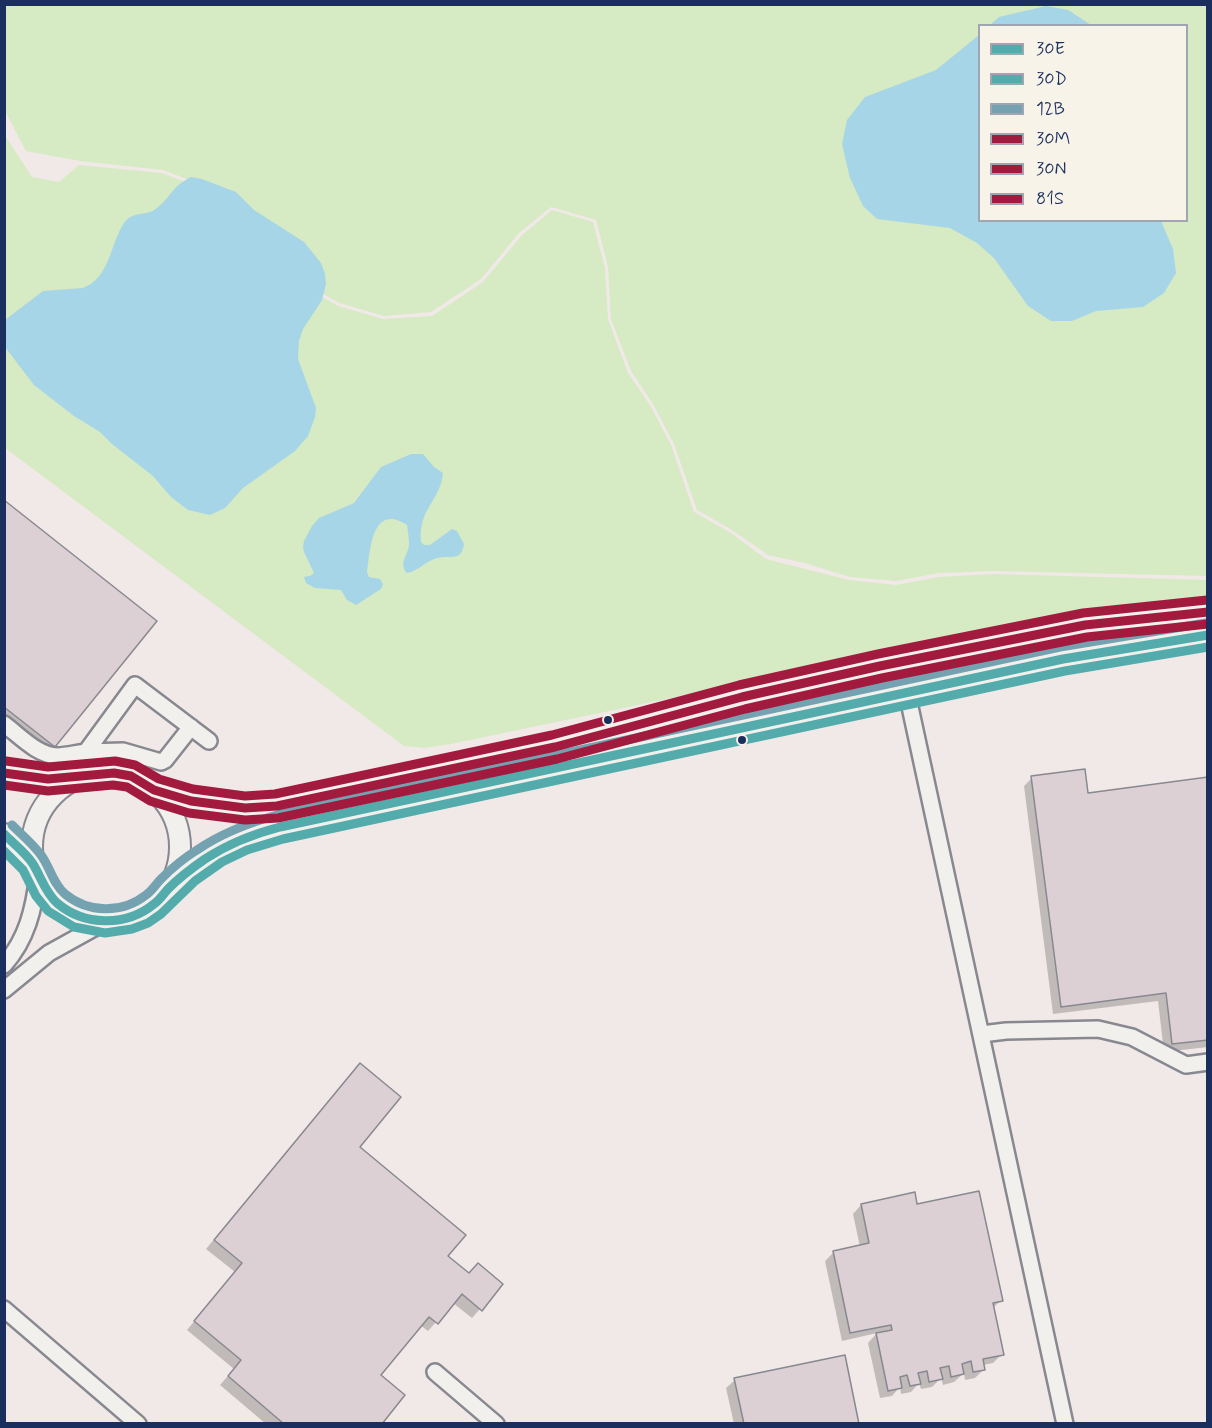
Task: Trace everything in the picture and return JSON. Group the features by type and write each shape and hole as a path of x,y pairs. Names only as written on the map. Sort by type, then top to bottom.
{"main road":[{"path":"154,790 191,801 227,807 262,808 292,804 555,747 742,697 849,672 1074,627 1208,612"},
{"path":"4,834 36,871 49,894 64,908 84,918 105,922 115,921 135,916 153,905 199,863 221,849 249,836 280,827 1063,659 1208,635"},
{"path":"849,672 886,680 906,693"},
{"path":"4,773 48,779 105,772 123,774 140,780 154,790 168,804 173,813 181,842 179,862 167,890"},
{"path":"36,871 32,844 40,813 60,788 79,777"}],"street":[{"path":"86,752 135,685 209,741"},
{"path":"906,693 1065,1424"},
{"path":"4,724 39,751 48,754 58,756 86,752 127,751 160,762 165,760 191,727"},
{"path":"4,965 18,948 26,931 32,913 36,871"},
{"path":"4,990 49,953 105,922"},
{"path":"982,1035 1006,1031 1098,1029 1132,1037 1186,1065 1208,1062"},
{"path":"4,1309 138,1424"},
{"path":"435,1372 496,1424"}],"green space":[{"path":"4,5 1207,5 1207,576 994,571 939,573 896,581 850,577 805,563 768,555 732,530 697,510 674,444 653,404 631,371 611,319 608,267 596,220 551,207 519,233 481,279 431,312 384,316 339,303 303,282 224,193 163,170 80,161 26,151 5,111"},
{"path":"4,134 32,177 59,182 79,165 162,173 222,196 301,285 338,306 383,319 432,316 483,282 522,235 552,210 593,222 605,268 608,319 628,373 650,405 671,445 694,512 731,533 766,559 849,580 896,585 939,577 994,574 1207,580 1207,600 1040,621 451,744 424,748 404,746 5,448"}],"water":[{"path":"1046,6 1068,10 1089,24 991,24 999,17"},
{"path":"978,36 978,222 1161,222 1173,249 1176,273 1164,293 1143,307 1096,311 1072,321 1051,321 1028,306 994,258 977,243 950,228 877,219 863,206 850,178 842,144 847,120 865,97 936,70"},
{"path":"191,177 236,192 254,210 304,242 321,263 326,284 322,300 303,329 299,341 298,359 316,408 308,436 295,451 243,488 225,508 210,515 188,510 171,497 153,476 100,432 74,416 34,385 5,347 5,320 43,291 83,288 92,283 104,269 124,223 132,216 153,211 179,184"},
{"path":"411,454 423,454 434,467 443,473 438,491 423,521 421,542 424,545 430,545 452,529 457,531 464,544 460,554 455,557 433,559 407,573 403,566 409,545 407,525 395,520 386,520 375,532 367,572 369,577 380,579 383,584 381,589 356,605 347,600 341,590 315,588 306,583 304,577 314,573 303,547 312,526 319,518 354,503 381,467"}],"building":[{"path":"4,500 157,621 55,747 4,707"},
{"path":"1085,769 1088,793 1208,777 1208,1040 1172,1044 1166,993 1061,1007 1031,776"},
{"path":"360,1063 401,1097 360,1147 466,1235 448,1256 469,1273 478,1263 503,1284 482,1311 462,1294 438,1324 429,1317 381,1375 405,1395 382,1424 284,1424 228,1376 241,1360 194,1321 242,1263 214,1240"},
{"path":"979,1191 1003,1301 993,1303 1004,1355 983,1359 985,1370 973,1372 971,1361 962,1364 964,1374 951,1377 949,1366 940,1368 943,1379 929,1382 927,1371 918,1373 921,1384 910,1386 907,1375 900,1377 902,1388 888,1391 876,1333 892,1330 891,1325 850,1333 833,1251 869,1243 861,1204 915,1192 917,1204"},
{"path":"845,1355 859,1424 744,1424 734,1378"}],"transit line":[{"name":"81S","path":"6,761 48,767 115,761 135,765 159,779 193,789 245,796 275,794 552,735 739,685 878,654 1083,613 1207,600"},
{"name":"30M","path":"4,773 48,779 114,773 131,776 154,790 191,801 245,808 277,806 555,747 742,697 880,666 1085,625 1208,612"},
{"name":"12B","path":"12,825 41,855 57,885 65,894 94,908 116,908 126,906 146,895 187,856 216,838 277,815 1060,647 1206,623"},
{"name":"30N","path":"4,785 48,791 113,785 127,787 150,801 189,813 245,820 278,818 557,759 745,709 882,678 1087,637 1208,624"},
{"name":"30E","path":"4,834 30,860 46,889 57,903 80,916 105,921 118,920 143,912 200,862 241,840 280,827 1063,659 1208,635"},
{"name":"30D","path":"4,851 23,870 36,896 48,911 74,927 105,933 132,929 148,923 161,914 195,881 222,862 247,850 283,839 1065,671 1208,647"}]}
